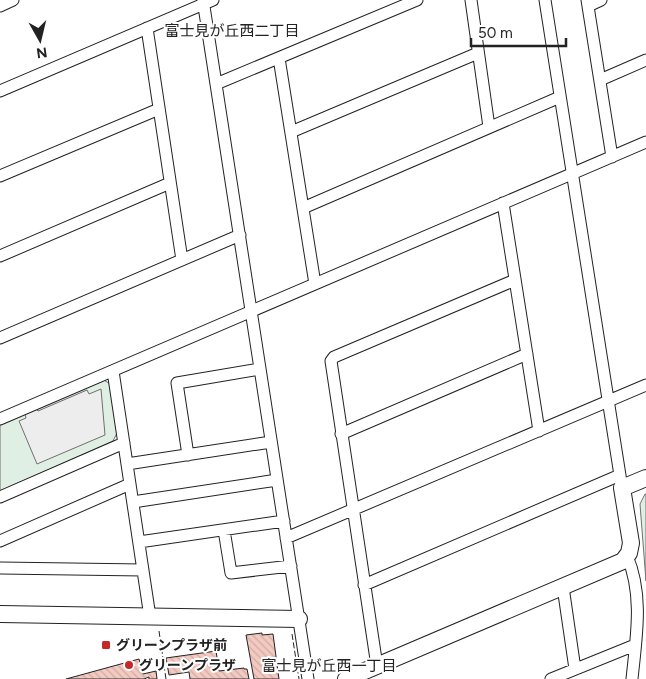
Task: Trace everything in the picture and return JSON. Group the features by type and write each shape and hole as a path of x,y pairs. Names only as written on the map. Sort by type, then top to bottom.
{"street":[{"path":"0,6 14,0"},
{"path":"216,84 404,3 417,0"},
{"path":"471,0 489,127"},
{"path":"346,679 563,587 620,562 627,556 631,542 545,0"},
{"path":"601,0 587,3 612,157"},
{"path":"0,91 207,1 216,84 308,679"},
{"path":"147,28 182,260"},
{"path":"291,132 478,53"},
{"path":"279,58 315,284"},
{"path":"600,80 646,60"},
{"path":"303,208 560,97"},
{"path":"0,176 159,109"},
{"path":"0,415 0,419 646,142"},
{"path":"0,256 170,183"},
{"path":"503,203 539,431"},
{"path":"0,338 240,235"},
{"path":"377,666 330,365 332,358 515,280"},
{"path":"341,434 527,354"},
{"path":"188,455 178,383 260,369"},
{"path":"113,371 150,617"},
{"path":"286,538 646,386"},
{"path":"127,464 272,442"},
{"path":"0,497 124,443"},
{"path":"364,585 621,482 646,478"},
{"path":"133,502 277,480"},
{"path":"0,541 130,484"},
{"path":"139,542 284,521"},
{"path":"224,530 231,573 291,566"},
{"path":"627,556 633,573 637,602 632,679"},
{"path":"0,568 143,570"},
{"path":"563,587 575,669"},
{"path":"0,614 299,619"},
{"path":"551,679 635,645"}],"green space":[{"path":"104,380 110,384 117,433 113,441 0,491 0,424"},
{"path":"646,494 646,581 640,504"}],"shaded area":[{"path":"101,389 105,435 37,464 19,421 26,418 25,414 36,409 38,411 87,390 89,394"}],"building":[{"path":"262,633 262,635 273,634 279,679 254,679 246,635"},
{"path":"216,651 219,671 244,668 247,669 249,679 190,679 189,672 169,675 166,658"},
{"name":"グリーンプラザ","path":"139,659 143,674 156,671 157,679 149,679 149,677 144,679 66,679"}],"fence":[{"path":"159,631 166,679"},
{"path":"292,634 299,679"}],"place":[{"name":"グリーンプラザ前","path":"106,645"},
{"name":"グリーンプラザ","path":"129,665"}],"district":[{"name":"富士見が丘西二丁目","path":"232,31"},
{"name":"富士見が丘西一丁目","path":"329,666"}]}
